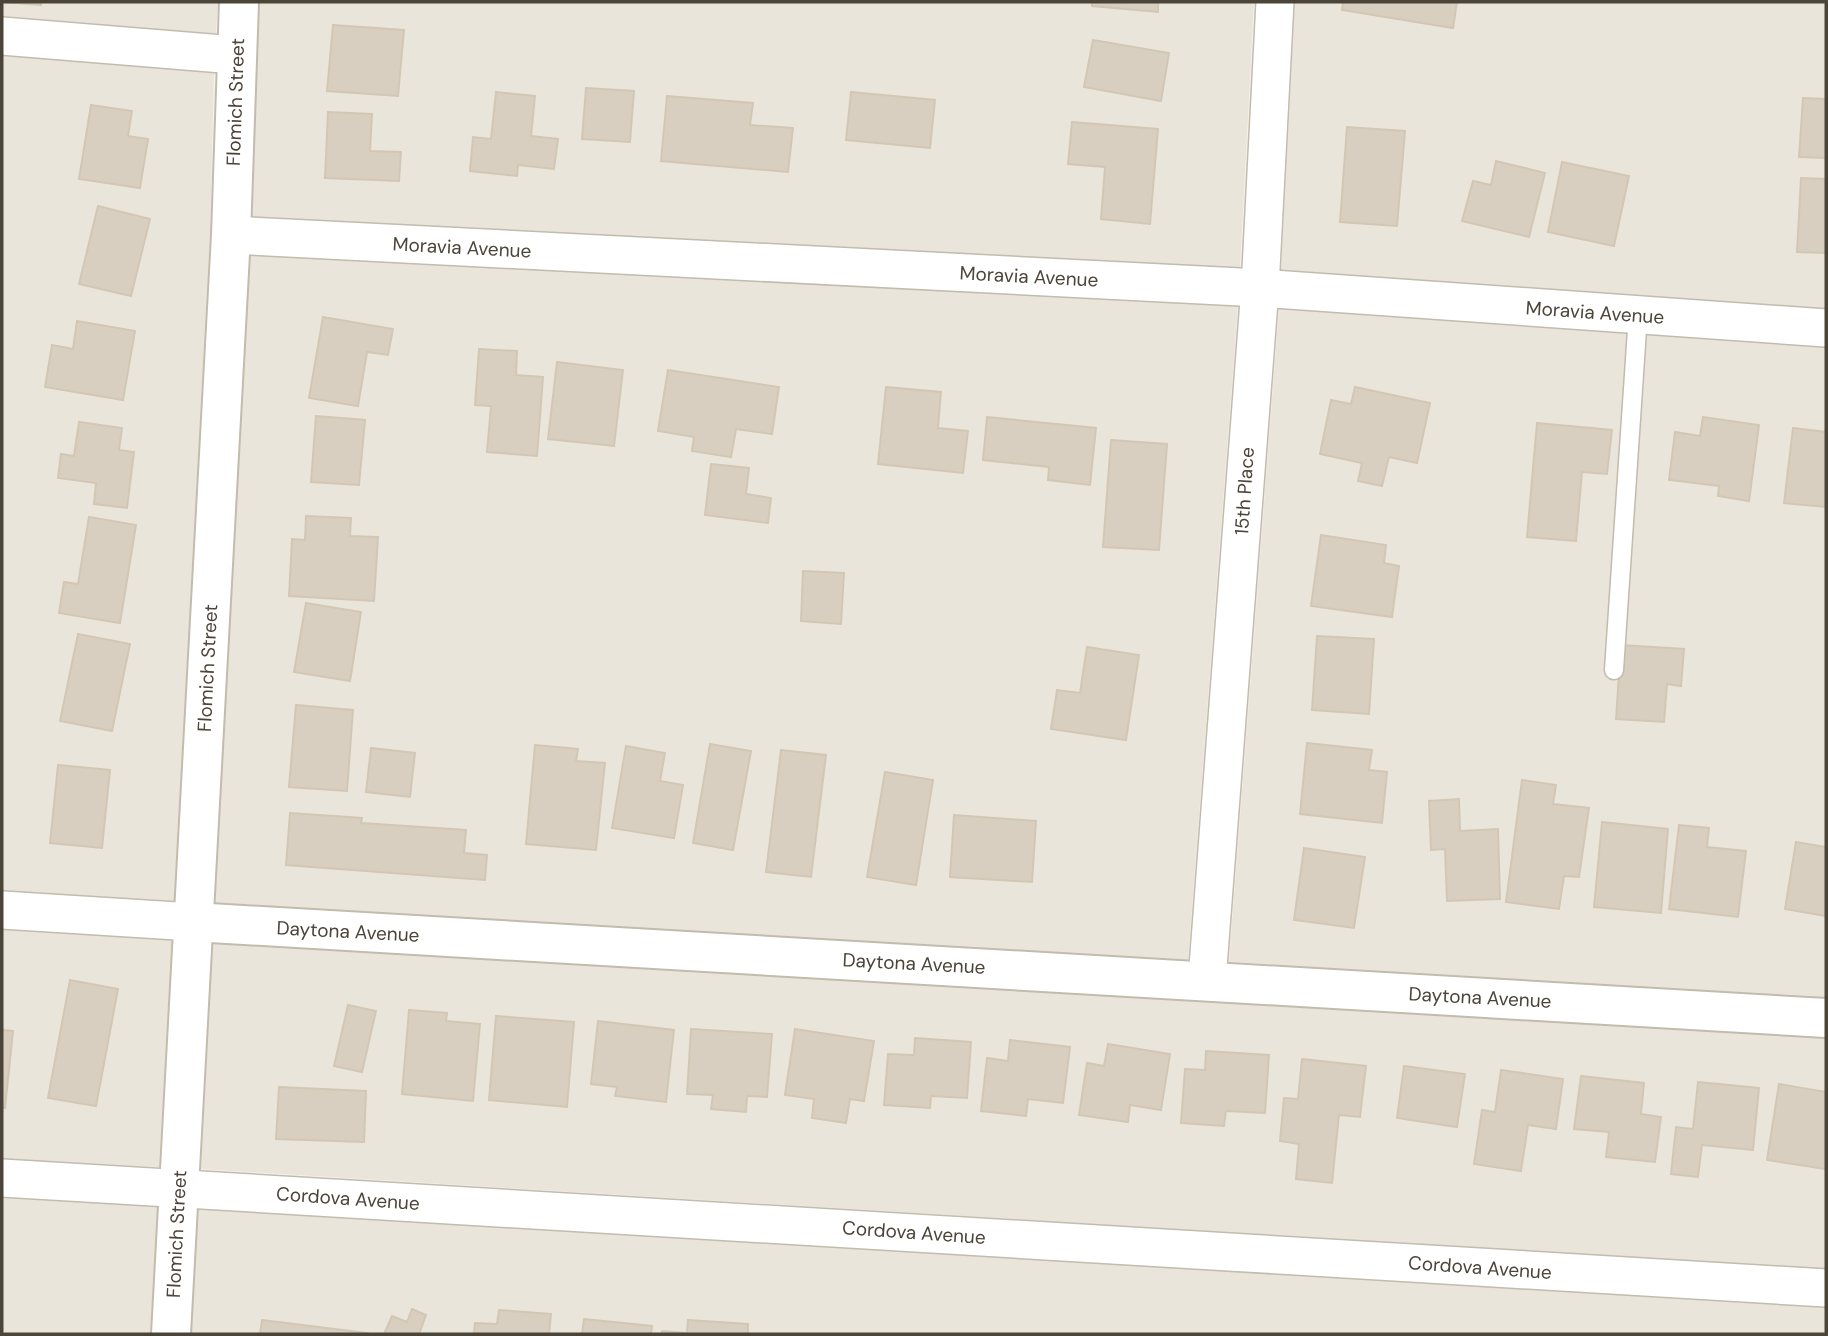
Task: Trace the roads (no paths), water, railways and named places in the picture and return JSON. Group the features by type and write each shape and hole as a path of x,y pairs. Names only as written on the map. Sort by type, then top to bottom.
{"street":[{"name":"Flomich Street","path":"171,1334 231,235 235,55 239,2"},
{"name":"15th Place","path":"1207,980 1260,288 1275,2"},
{"path":"2,36 235,55"},
{"name":"Moravia Avenue","path":"231,235 1260,288 1826,328"},
{"name":"Daytona Avenue","path":"2,910 1826,1018"},
{"name":"Cordova Avenue","path":"2,1178 1826,1288"}],"lane":[{"path":"1614,670 1639,315"}]}
